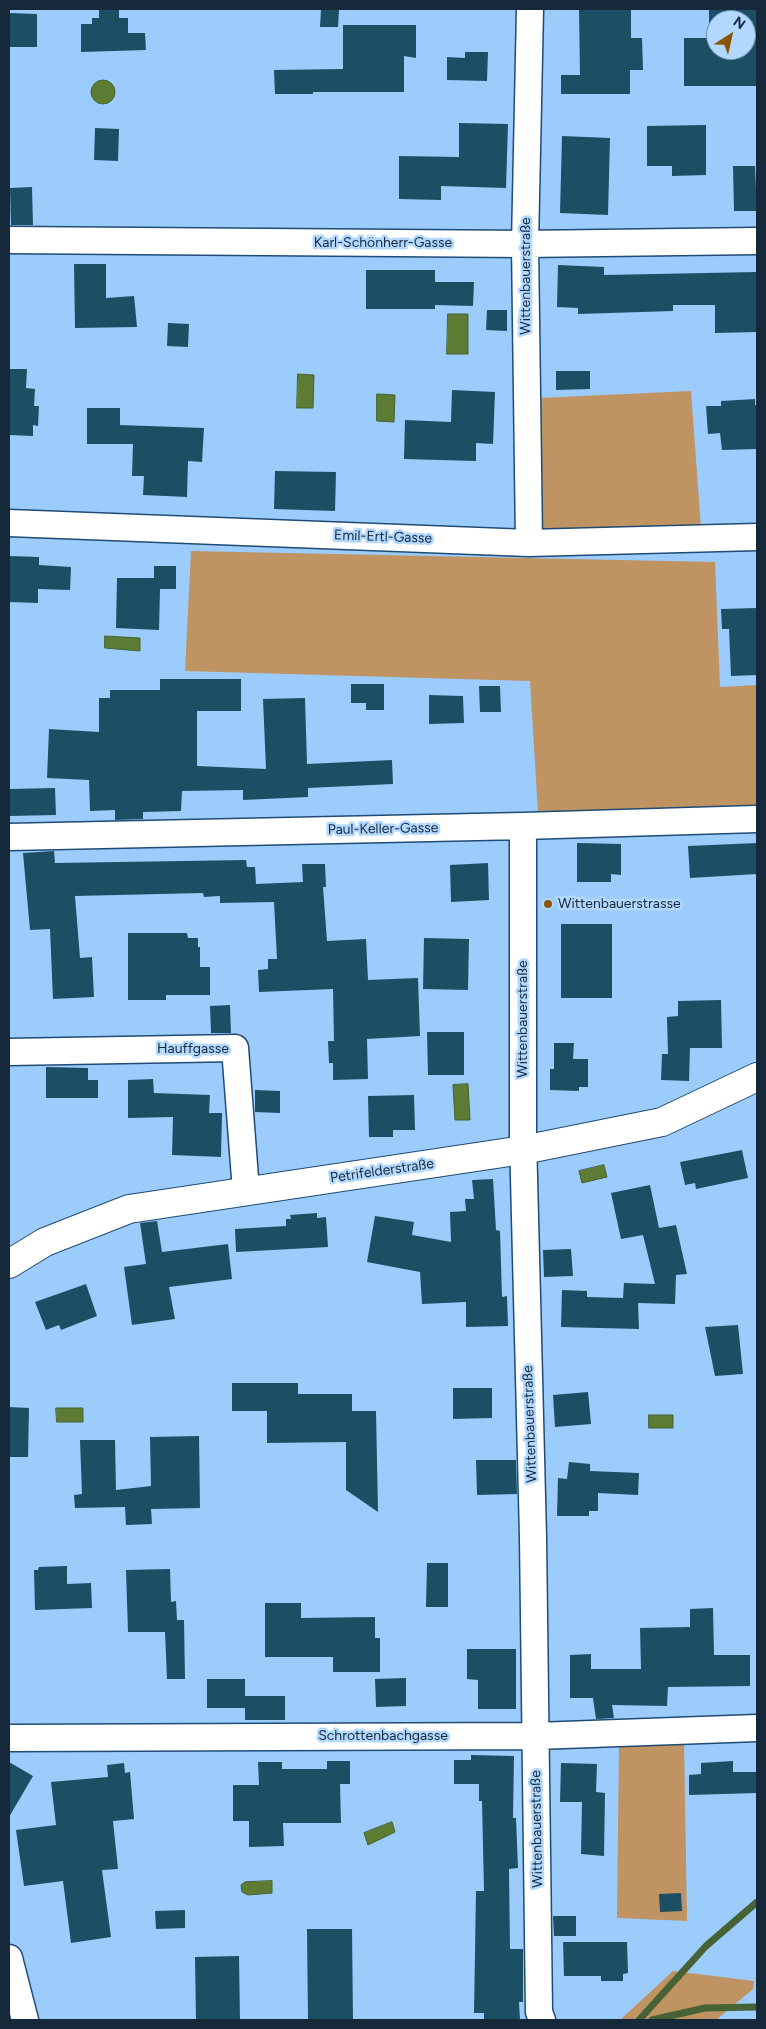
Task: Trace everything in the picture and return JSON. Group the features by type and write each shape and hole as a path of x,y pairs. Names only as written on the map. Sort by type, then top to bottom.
{"main road":[{"name":"Petrifelderstraße","path":"9,1264 45,1242 130,1209 523,1150 662,1122 757,1077"}],"street":[{"name":"Wittenbauerstraße","path":"529,543 525,244 530,9"},
{"name":"Karl-Schönherr-Gasse","path":"9,240 525,244 757,241"},
{"name":"Emil-Ertl-Gasse","path":"9,523 529,543 757,537"},
{"name":"Paul-Keller-Gasse","path":"9,837 757,819"},
{"name":"Wittenbauerstraße","path":"523,826 523,1150 534,1537 539,2012 542,2020"},
{"name":"Hauffgasse","path":"9,1052 236,1048 246,1191"},
{"name":"Schrottenbachgasse","path":"9,1738 536,1736 757,1728"},
{"path":"9,1958 25,2020"}],"shaded area":[{"path":"103,80 112,83 115,92 112,101 103,104 94,101 91,92 94,83"},
{"path":"448,314 468,314 468,354 447,354"},
{"path":"298,374 314,375 313,408 297,408"},
{"path":"691,391 701,528 542,529 539,398"},
{"path":"377,394 395,395 394,422 377,421"},
{"path":"191,551 715,562 720,687 757,685 757,805 538,812 530,681 185,671"},
{"path":"105,636 140,638 140,651 105,648"},
{"path":"468,1084 470,1120 455,1120 453,1085"},
{"path":"604,1165 607,1177 582,1183 579,1171"},
{"path":"56,1408 83,1408 83,1422 57,1422"},
{"path":"649,1415 673,1415 673,1428 649,1428"},
{"path":"619,1739 684,1739 687,1921 617,1918"},
{"path":"392,1822 395,1832 368,1845 364,1833"},
{"path":"272,1881 272,1893 248,1895 242,1892 241,1885 245,1882"},
{"path":"673,1971 754,1981 753,1989 716,2020 620,2020"}],"building":[{"path":"99,9 119,9 119,18 128,18 128,33 145,33 146,50 81,52 81,24 92,24 92,18 99,18"},
{"path":"321,9 339,9 338,27 320,27"},
{"path":"579,9 631,9 631,38 642,38 643,70 630,70 630,94 561,94 561,75 580,75"},
{"path":"709,9 757,9 757,86 684,86 684,38 706,38 706,60 756,60 756,10"},
{"path":"9,13 37,14 37,47 9,47"},
{"path":"343,25 416,25 416,58 404,56 404,92 275,94 274,70 343,69"},
{"path":"465,52 488,52 487,81 447,80 447,57 465,58"},
{"path":"459,123 508,124 506,188 441,186 441,200 399,199 399,156 459,157"},
{"path":"706,125 706,175 672,176 672,166 647,166 647,126"},
{"path":"95,128 119,129 118,161 94,160"},
{"path":"562,136 610,138 608,215 560,213"},
{"path":"733,166 755,166 757,211 734,211"},
{"path":"32,187 33,225 11,225 10,188"},
{"path":"74,264 106,264 106,298 134,296 137,327 75,328"},
{"path":"558,265 604,267 604,275 757,272 757,332 715,333 715,305 673,305 673,311 578,314 578,308 557,307"},
{"path":"366,270 435,270 435,282 474,282 473,306 435,305 435,309 366,309"},
{"path":"487,310 507,310 507,331 486,330"},
{"path":"168,323 189,324 188,347 167,346"},
{"path":"9,369 27,369 26,388 35,389 34,406 39,406 38,426 33,425 33,436 9,435"},
{"path":"556,371 590,371 590,389 556,390"},
{"path":"452,390 495,392 493,444 476,443 476,461 404,459 405,420 451,422"},
{"path":"755,399 755,405 757,405 757,449 722,450 720,433 708,434 706,406 721,406 721,401"},
{"path":"87,408 120,408 120,425 204,428 202,462 188,461 187,497 143,495 144,476 132,476 133,444 87,444"},
{"path":"275,471 336,472 335,511 274,509"},
{"path":"9,556 39,557 39,565 71,567 70,590 38,589 38,603 9,602"},
{"path":"154,566 176,566 176,589 160,589 159,630 116,628 117,578 154,578"},
{"path":"757,608 757,675 731,676 729,629 722,629 721,609"},
{"path":"160,679 241,679 241,711 197,711 197,766 266,769 263,699 305,698 307,764 392,760 393,784 308,788 308,797 243,800 243,790 182,791 181,811 143,812 143,819 115,820 115,810 90,811 89,780 47,778 49,729 99,732 99,698 110,698 110,690 160,690"},
{"path":"351,684 384,684 384,710 366,710 366,703 351,703"},
{"path":"479,686 500,686 501,712 480,712"},
{"path":"429,695 463,696 464,723 429,724"},
{"path":"55,788 56,815 9,816 9,789"},
{"path":"577,843 621,844 621,875 611,874 611,882 577,882"},
{"path":"757,843 757,874 690,878 688,846"},
{"path":"54,851 55,863 246,860 247,867 255,867 256,884 303,882 302,864 325,864 326,887 323,887 327,941 366,939 368,980 418,978 420,1036 367,1039 368,1079 333,1080 333,1063 329,1063 328,1041 334,1041 333,989 259,992 258,970 268,969 268,959 277,959 274,902 220,903 220,896 204,897 203,893 75,896 80,958 92,957 94,997 53,999 50,929 30,930 23,853"},
{"path":"488,863 489,900 451,902 450,865"},
{"path":"561,924 612,924 612,998 561,998"},
{"path":"128,933 187,933 188,938 198,938 200,967 210,967 210,995 166,995 166,1000 128,1000"},
{"path":"424,938 469,939 468,990 423,989"},
{"path":"721,1000 722,1048 690,1048 689,1081 661,1080 662,1054 668,1054 667,1017 678,1016 678,1001"},
{"path":"230,1005 231,1033 211,1033 210,1006"},
{"path":"427,1032 464,1032 464,1075 428,1075"},
{"path":"554,1043 574,1043 573,1059 588,1059 588,1087 579,1087 579,1091 550,1090 550,1069 554,1069"},
{"path":"46,1067 88,1068 88,1080 98,1080 98,1098 46,1098"},
{"path":"153,1079 154,1093 210,1095 209,1113 222,1113 221,1157 172,1155 173,1117 128,1118 128,1080"},
{"path":"255,1090 280,1091 280,1113 255,1112"},
{"path":"414,1095 415,1130 393,1130 393,1137 369,1137 368,1096"},
{"path":"742,1150 748,1178 696,1189 695,1183 685,1185 680,1162"},
{"path":"493,1179 496,1230 500,1231 502,1297 507,1296 508,1326 466,1327 466,1302 422,1304 420,1272 367,1262 375,1216 414,1222 412,1235 451,1242 450,1212 466,1211 465,1199 474,1199 472,1180"},
{"path":"650,1185 659,1228 676,1225 687,1274 676,1275 675,1304 638,1303 639,1329 561,1327 562,1290 587,1291 587,1297 623,1298 624,1283 655,1284 643,1235 621,1239 611,1193"},
{"path":"317,1213 317,1218 326,1217 328,1247 236,1252 235,1229 286,1226 286,1219 291,1219 290,1215"},
{"path":"157,1221 162,1252 228,1244 232,1279 169,1287 175,1319 132,1325 124,1267 146,1264 140,1223"},
{"path":"571,1249 573,1276 544,1277 543,1250"},
{"path":"86,1284 97,1316 61,1330 59,1325 46,1330 35,1302"},
{"path":"738,1325 743,1374 715,1376 705,1327"},
{"path":"232,1383 298,1383 298,1394 352,1394 352,1411 376,1411 378,1512 346,1490 346,1442 267,1443 267,1411 232,1411"},
{"path":"453,1388 492,1388 492,1418 453,1419"},
{"path":"588,1392 591,1424 555,1427 553,1395"},
{"path":"9,1407 29,1408 28,1457 9,1457"},
{"path":"199,1436 200,1508 151,1509 152,1524 126,1525 125,1507 75,1508 74,1495 82,1494 80,1440 115,1440 116,1490 151,1486 150,1437"},
{"path":"476,1460 516,1460 517,1494 477,1495"},
{"path":"569,1462 590,1464 590,1471 639,1473 638,1495 598,1493 598,1511 589,1511 589,1516 557,1516 558,1478 567,1479"},
{"path":"427,1563 448,1563 448,1607 426,1607"},
{"path":"67,1566 67,1584 91,1583 92,1608 35,1610 34,1570 38,1570 39,1567"},
{"path":"170,1569 171,1602 176,1601 177,1620 184,1620 185,1679 167,1679 165,1632 128,1632 126,1570"},
{"path":"265,1603 301,1603 301,1618 375,1617 375,1638 380,1638 380,1672 333,1672 333,1657 265,1657"},
{"path":"713,1608 714,1655 750,1655 750,1686 668,1687 667,1706 612,1705 614,1718 596,1719 593,1698 570,1698 570,1655 591,1654 591,1669 641,1669 640,1628 690,1627 690,1609"},
{"path":"467,1649 516,1649 516,1709 478,1709 478,1680 467,1679"},
{"path":"406,1678 406,1706 376,1707 375,1679"},
{"path":"207,1679 245,1679 245,1696 285,1696 285,1720 245,1720 245,1708 207,1708"},
{"path":"471,1755 514,1756 513,1818 516,1818 518,1868 509,1869 510,1949 523,1949 523,2002 519,2002 520,2019 484,2020 484,2013 474,2013 476,1891 484,1891 482,1801 479,1801 479,1784 454,1784 454,1760 471,1760"},
{"path":"327,1761 350,1761 350,1784 340,1784 341,1823 283,1823 284,1846 249,1847 249,1821 233,1821 233,1785 259,1785 258,1762 282,1762 282,1769 327,1769"},
{"path":"733,1761 733,1772 757,1772 757,1793 689,1795 689,1775 701,1774 701,1763"},
{"path":"9,1762 33,1776 9,1817"},
{"path":"124,1763 125,1773 130,1772 134,1819 113,1821 118,1869 102,1870 111,1937 71,1943 63,1881 24,1886 16,1830 56,1825 51,1782 108,1777 107,1765"},
{"path":"561,1763 597,1764 596,1792 605,1793 604,1856 581,1854 582,1802 560,1802"},
{"path":"681,1893 682,1911 660,1912 659,1894"},
{"path":"185,1910 185,1928 156,1929 155,1911"},
{"path":"553,1916 576,1916 576,1936 554,1936"},
{"path":"307,1929 352,1929 353,2020 308,2020"},
{"path":"563,1942 627,1942 628,1973 623,1974 623,1981 601,1981 601,1976 564,1976"},
{"path":"239,1956 240,2020 196,2020 195,1957"}],"waterway":[{"path":"639,2020 706,1946 757,1902"},
{"path":"652,2020 705,2008 757,2007"}],"place":[{"name":"Wittenbauerstrasse","path":"548,904"}]}
